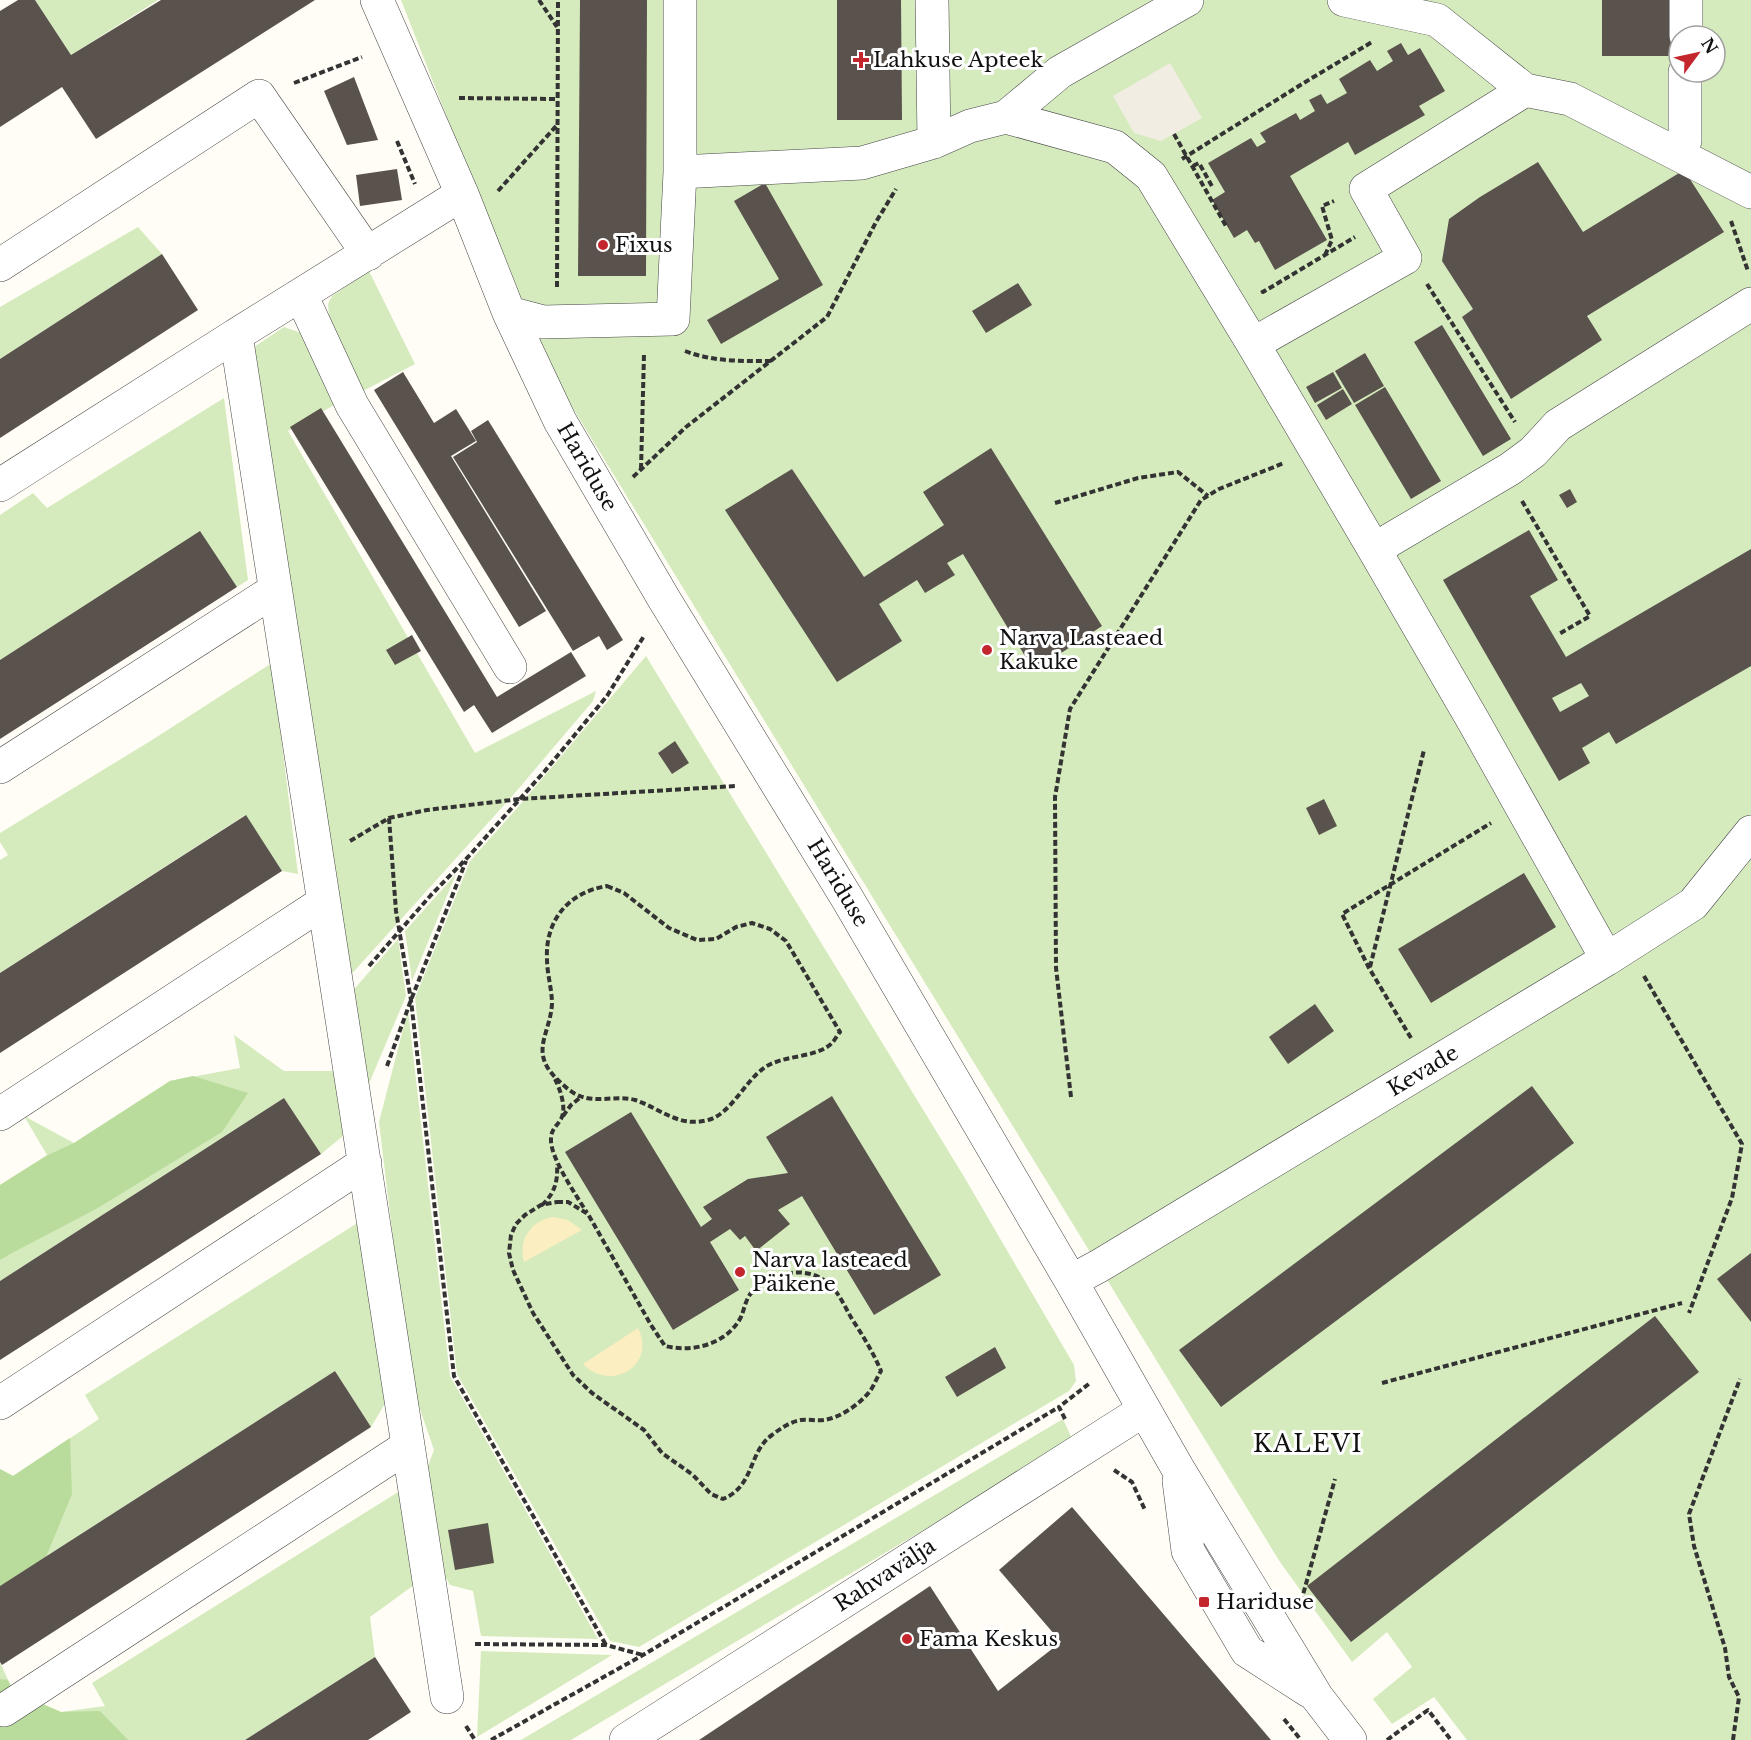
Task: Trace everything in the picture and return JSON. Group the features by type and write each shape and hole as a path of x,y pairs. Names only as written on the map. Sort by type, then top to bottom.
{"street":[{"name":"Hariduse","path":"377,0 478,195 509,313 560,421 670,609 847,898 1177,1467 1317,1697 1350,1740"},
{"path":"509,313 543,322 645,325 673,320 680,172 680,0"},
{"path":"932,0 934,142"},
{"path":"680,172 862,163 934,142 970,126 1006,117 1060,72 1186,0"},
{"path":"1344,0 1430,12 1525,90 1570,99 1751,192"},
{"path":"1686,0 1686,24"},
{"path":"1684,141 1685,84"},
{"path":"1253,344 1406,258 1366,189 1525,90"},
{"path":"0,265 259,96 368,254"},
{"path":"1006,117 1115,147 1151,176 1316,450 1474,722 1520,806 1617,953"},
{"path":"0,486 236,335 368,254 478,195"},
{"path":"301,295 352,405 510,667"},
{"path":"1375,551 1533,452 1558,425 1751,304"},
{"path":"236,335 447,1697"},
{"path":"0,767 275,590"},
{"name":"Kevade","path":"1071,1281 1429,1067 1693,904 1751,832"},
{"path":"1716,875 1751,858"},
{"path":"0,1114 324,902"},
{"path":"0,1403 365,1163"},
{"name":"Rahvavälja","path":"626,1740 1144,1410"},
{"path":"4,1710 408,1446"}],"path":[{"path":"539,0 558,28"},
{"path":"557,322 558,0"},
{"path":"1187,156 1302,84 1430,12"},
{"path":"259,96 362,57"},
{"path":"455,98 558,99"},
{"path":"478,195 558,124"},
{"path":"1174,134 1227,228"},
{"path":"1193,166 1199,163 1213,188"},
{"path":"1714,172 1751,280"},
{"path":"630,479 686,428 827,317 876,222 898,188"},
{"path":"1314,308 1324,256 1332,240 1322,206 1366,189"},
{"path":"1258,283 1263,292 1384,220"},
{"path":"1406,258 1432,289 1533,452"},
{"path":"645,325 665,343 695,355 726,360 773,361"},
{"path":"641,469 645,325"},
{"path":"1071,1097 1056,968 1055,797 1070,709 1201,500 1219,489 1316,450"},
{"path":"1505,471 1590,616 1558,634"},
{"path":"1055,502 1138,478 1178,472 1208,496"},
{"path":"339,1000 544,772 607,696 646,632"},
{"path":"1369,968 1424,750"},
{"path":"317,861 389,818 427,810 520,799 737,786"},
{"path":"1429,1067 1369,968 1342,914 1520,806"},
{"path":"389,818 396,911 411,1000 454,1376 606,1645"},
{"path":"384,1075 468,857"},
{"path":"554,1075 568,1089 581,1097 619,1097 636,1100 676,1120 693,1122 709,1120 720,1114 764,1067 779,1060 823,1048 831,1044 840,1032 786,941 770,930 752,923 736,927 716,939 697,940 669,928 624,893 607,886 591,889 566,905 556,917 549,934 547,959 552,994 551,1013 541,1048 544,1060 559,1086 563,1117"},
{"path":"1617,953 1742,1144 1732,1198 1689,1313"},
{"path":"557,1160 558,1178 554,1191 548,1199 516,1224 511,1236 509,1253 513,1270 533,1313 573,1375 592,1393 644,1430 662,1453 693,1475 711,1494 723,1499 730,1496 746,1480 758,1452 768,1437 785,1425 801,1420 823,1421 836,1417 854,1406 870,1391 881,1371 874,1353 833,1287 819,1276 800,1271 780,1274 752,1292 740,1320 730,1332 716,1342 700,1347 678,1349 665,1346 557,1160 551,1140 553,1130 571,1105 581,1097"},
{"path":"541,1205 568,1202 588,1214"},
{"path":"1382,1383 1682,1303"},
{"path":"1733,1740 1739,1697 1729,1677 1725,1648 1694,1546 1689,1514 1740,1379"},
{"path":"491,1740 643,1655 1059,1407"},
{"path":"1301,1603 1335,1479"},
{"path":"439,1644 606,1645 643,1655"},
{"path":"1387,1740 1428,1710 1451,1740"}],"green space":[{"path":"35,0 158,0 71,55"},
{"path":"401,0 1751,0 1751,1740 1467,1740 1434,1697 1392,1724 1373,1699 1412,1667 1387,1632 1352,1662 1280,1562 555,379 521,306"},
{"path":"138,227 162,254 0,359 0,307"},
{"path":"369,271 415,364 361,392 329,316 328,304 332,296"},
{"path":"284,327 304,334 338,403 288,431 475,753 596,691 593,701 514,794 348,978 254,347"},
{"path":"224,398 248,580 237,587 200,532 0,660 0,515 33,493 47,508"},
{"name":"Narva lasteaed Päikene","path":"646,656 963,1175 1074,1365 1076,1381 1069,1391 639,1647 610,1641 457,1374 415,998 470,861"},
{"path":"272,663 298,874 282,871 245,815 0,973 0,860 8,855 0,842 0,833"},
{"path":"456,874 412,981 405,931"},
{"path":"398,939 406,996 365,1093 349,995"},
{"path":"408,1010 450,1376 598,1639 481,1636 473,1591 450,1585 437,1562 424,1476 434,1450 410,1380 379,1122"},
{"path":"234,1035 284,1071 338,1071 343,1136 321,1154 284,1098 0,1281 0,1185 47,1155 24,1116 74,1143 170,1081 240,1068"},
{"path":"193,1076 248,1093 222,1132 96,1209 0,1260 0,1185 48,1155 74,1143 170,1081"},
{"path":"359,1222 387,1400 371,1427 335,1371 0,1586 0,1469 13,1476 99,1419 85,1395"},
{"path":"1063,1419 1073,1441 571,1740 521,1740"},
{"path":"70,1438 72,1494 46,1557 0,1586 0,1469 13,1476"},
{"path":"403,1489 418,1582 370,1617 375,1657 245,1740 0,1740 0,1662 13,1691 61,1712 105,1706 92,1683"},
{"path":"481,1651 612,1655 477,1737"},
{"path":"0,1679 8,1680 13,1691 61,1712 100,1711 128,1740 0,1740"}],"sand":[{"path":"553,1217 568,1220 582,1230 524,1262 523,1246 528,1232 538,1222"},
{"path":"638,1328 642,1341 641,1353 636,1363 628,1371 606,1376 594,1372 583,1364"}],"shaded area":[{"path":"1170,63 1202,118 1161,141 1134,133 1113,96"}],"building":[{"path":"18,0 35,0 71,55 161,0 315,0 96,139 62,87 0,127 0,11"},
{"path":"580,0 647,0 646,276 578,276"},
{"path":"837,0 901,0 902,120 837,120"},
{"path":"1602,0 1673,0 1673,24 1667,24 1667,56 1602,56"},
{"path":"1401,43 1408,55 1420,48 1445,91 1419,106 1425,115 1355,155 1348,142 1290,176 1327,240 1275,270 1259,241 1255,243 1247,230 1234,238 1212,200 1225,192 1208,163 1251,138 1257,147 1266,142 1260,133 1296,113 1300,120 1315,111 1309,100 1321,94 1327,104 1347,93 1339,79 1370,60 1377,71 1393,61 1387,51"},
{"path":"354,77 378,140 347,145 324,91"},
{"path":"1538,162 1583,232 1684,170 1724,232 1587,316 1602,340 1511,399 1462,317 1473,309 1442,261 1449,219 1480,197"},
{"path":"397,169 402,200 360,206 356,175"},
{"path":"765,183 823,285 721,344 707,320 779,279 734,201"},
{"path":"162,254 198,310 0,438 0,359"},
{"path":"1018,283 1032,305 986,333 972,311"},
{"path":"1442,325 1511,439 1483,456 1414,342"},
{"path":"1365,353 1384,386 1354,403 1335,371"},
{"path":"403,372 434,423 456,409 476,441 451,456 546,611 519,627 374,390"},
{"path":"1333,372 1342,388 1315,403 1306,387"},
{"path":"1385,387 1441,481 1411,499 1355,405"},
{"path":"1343,389 1352,404 1326,420 1317,405"},
{"path":"321,408 497,697 571,652 586,676 492,733 474,705 464,712 290,427"},
{"path":"488,420 623,640 607,650 599,636 573,651 453,457 477,442 471,431"},
{"path":"991,448 1102,626 1034,671 963,554 947,563 955,575 925,593 917,580 879,604 902,641 837,682 725,510 792,469 864,577 944,525 923,492"},
{"path":"1570,489 1577,502 1567,508 1559,495"},
{"path":"1529,530 1558,580 1530,596 1566,657 1751,549 1751,666 1616,744 1609,732 1582,748 1590,763 1559,781 1443,580","holes":["1581,683 1589,696 1560,712 1552,698"]},
{"path":"200,531 237,587 0,739 0,660"},
{"path":"412,635 421,651 395,665 386,650"},
{"path":"675,741 689,763 672,774 658,753"},
{"path":"1324,799 1337,826 1319,835 1306,808"},
{"path":"246,815 282,871 0,1053 0,973"},
{"path":"1524,873 1556,927 1431,1003 1398,949"},
{"path":"1315,1004 1334,1031 1288,1064 1269,1037"},
{"path":"1532,1086 1574,1143 1221,1407 1179,1350"},
{"path":"832,1096 941,1275 874,1315 802,1196 778,1210 790,1224 756,1251 745,1236 740,1240 730,1229 710,1242 739,1290 673,1330 565,1152 631,1112 701,1227 712,1219 703,1207 748,1179 788,1173 766,1137"},
{"path":"284,1098 321,1154 0,1360 0,1281"},
{"path":"1751,1253 1751,1322 1717,1279"},
{"path":"1655,1316 1699,1372 1351,1642 1307,1586"},
{"path":"995,1347 1006,1368 957,1397 945,1377"},
{"path":"335,1371 371,1427 2,1665 0,1662 0,1586"},
{"path":"1072,1507 1271,1740 699,1740 930,1586 998,1691 1061,1642 999,1570"},
{"path":"488,1523 494,1563 455,1570 448,1530"},
{"path":"375,1657 411,1712 368,1740 245,1740"}],"place":[{"name":"Lahkuse Apteek","path":"861,60"},
{"name":"Fixus","path":"603,245"},
{"name":"Narva Lasteaed Kakuke","path":"987,650"},
{"name":"Narva lasteaed Päikene","path":"740,1272"},
{"name":"Hariduse","path":"1204,1602"},
{"name":"Fama Keskus","path":"907,1639"}],"district":[{"name":"KALEVI","path":"1308,1444"}]}
